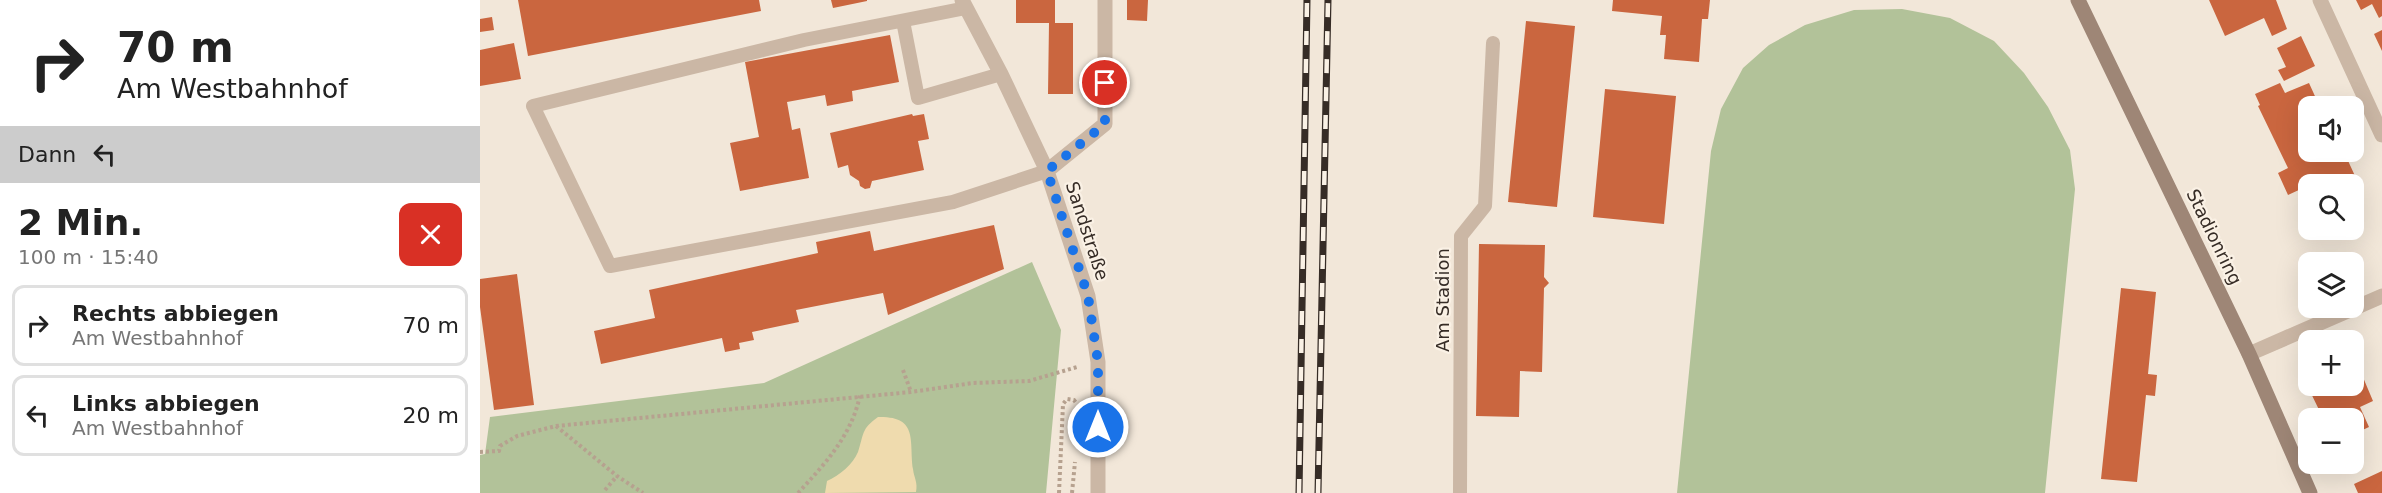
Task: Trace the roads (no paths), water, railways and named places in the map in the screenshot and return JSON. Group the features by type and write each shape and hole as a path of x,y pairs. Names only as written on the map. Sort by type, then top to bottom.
{"main road":[{"name":"Stadionring","path":"2078,0 2248,354 2310,493"}],"street":[{"path":"1047,171 1105,124 1105,0"},
{"path":"2320,0 2382,135"},
{"name":"Sandstraße","path":"964,4 1001,74 1047,171 1088,296 1098,362 1098,493"},
{"path":"2248,354 2382,296"}],"lane":[{"path":"964,4 903,21 804,40 533,106 610,266 953,202 1047,171"},
{"path":"903,21 918,98 1001,74"},
{"name":"Am Stadion","path":"1460,493 1461,236 1485,206 1493,42"}],"railway":[{"path":"1299,493 1307,0"},
{"path":"1318,493 1328,0"}]}
